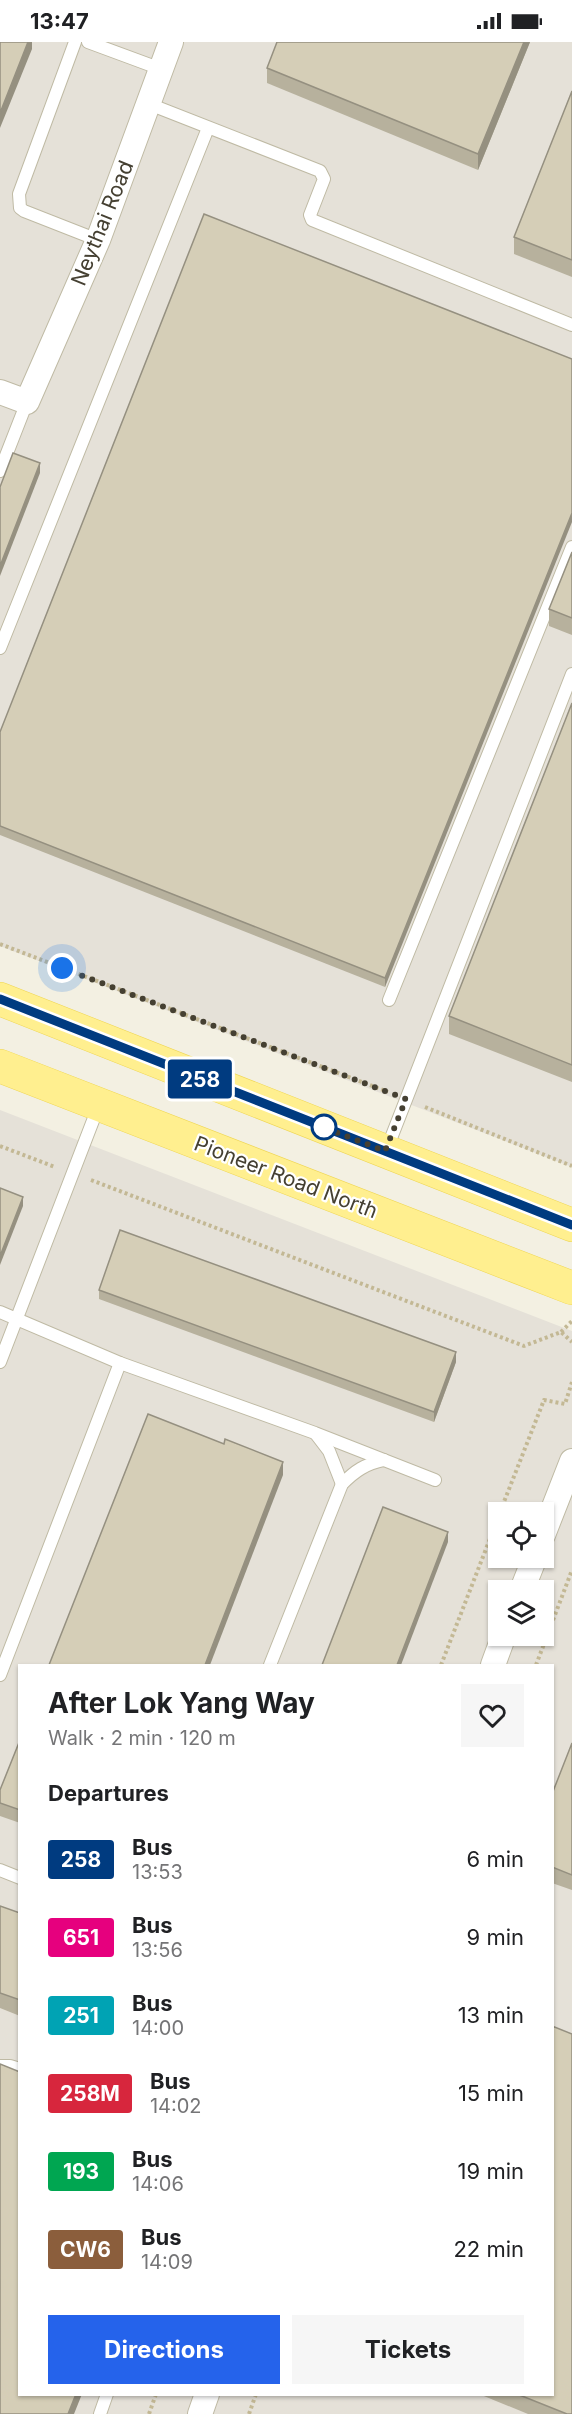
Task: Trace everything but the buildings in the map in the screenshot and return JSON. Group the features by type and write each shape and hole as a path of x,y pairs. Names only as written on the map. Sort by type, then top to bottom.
{"main road":[{"path":"0,999 572,1225"},
{"name":"Pioneer Road North","path":"0,1066 572,1288"}],"street":[{"name":"Neythai Road","path":"27,402 98,240 171,42"},
{"path":"0,392 27,402"},
{"path":"554,1507 572,1461"},
{"path":"493,1664 500,1646"},
{"path":"200,2414 206,2396"}],"lane":[{"path":"75,42 18,201 24,211 98,240"},
{"path":"91,42 161,69"},
{"path":"149,104 323,174 324,179 310,215 312,220 572,325"},
{"path":"0,648 208,128"},
{"path":"0,471 27,402"},
{"path":"389,1000 572,547"},
{"path":"385,1151 572,674"},
{"path":"0,1362 99,1104"},
{"path":"0,1312 120,1363 315,1433 435,1480"},
{"path":"0,1675 120,1363"},
{"path":"315,1433 329,1451 342,1484"},
{"path":"270,1664 342,1484 355,1470 368,1463 385,1460"},
{"path":"0,1870 18,1877"},
{"path":"0,2066 18,2068"},
{"path":"100,2414 106,2396"}],"path":[{"path":"0,944 406,1099 572,1166"},
{"path":"0,1146 525,1346 561,1332 572,1321"},
{"path":"561,1332 572,1342"},
{"path":"504,1502 544,1400 565,1404 572,1382"},
{"path":"441,1664 488,1544"},
{"path":"536,1664 572,1570"},
{"path":"149,2414 155,2396"},
{"path":"249,2414 255,2396"}],"shaded area":[{"path":"0,42 572,42 572,1167 0,946"},
{"path":"0,1110 572,1331 572,2414 0,2414"}],"bus line":[{"name":"258","path":"0,999 572,1225"}],"route":[{"path":"62,968 406,1099 385,1151 320,1126 324,1127"}]}
